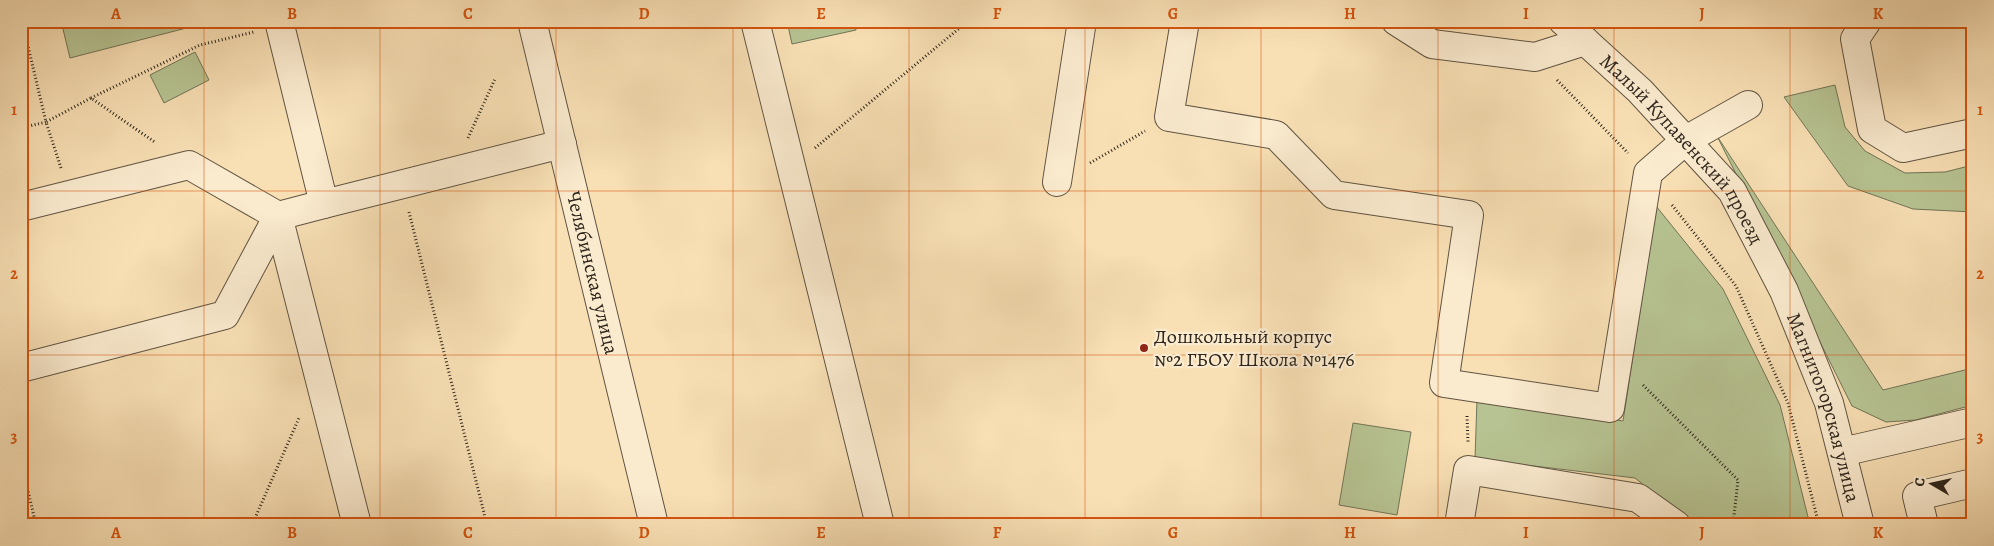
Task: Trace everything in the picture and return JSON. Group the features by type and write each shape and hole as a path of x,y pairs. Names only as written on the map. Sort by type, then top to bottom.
{"street":[{"name":"Челябинская улица","path":"532,21 654,525"},
{"path":"755,21 880,525"},
{"path":"1057,182 1082,21"},
{"path":"1185,21 1169,117 1276,135 1334,195 1469,215 1444,383 1610,408 1648,173 1686,140 1748,105"},
{"path":"1396,21 1432,44 1535,56 1585,41"},
{"name":"Малый Купавенский проезд","path":"1563,21 1640,91 1732,191 1784,291"},
{"path":"1867,21 1854,39 1872,129 1903,148 1973,133"},
{"path":"280,23 324,204"},
{"path":"21,207 189,165 278,216 562,144"},
{"path":"21,368 225,315 278,216"},
{"path":"278,216 357,525"},
{"name":"Магнитогорская улица","path":"1784,291 1829,402 1860,525"},
{"path":"1842,452 1973,422"},
{"path":"1460,525 1468,470 1638,498 1676,525"},
{"path":"1924,525 1917,496 1973,483"}],"path":[{"path":"22,21 46,122 69,195"},
{"path":"791,167 968,21"},
{"path":"21,128 46,122 200,45 280,23"},
{"path":"1535,56 1648,173 1736,286 1788,403 1819,525"},
{"path":"454,171 495,80"},
{"path":"91,98 189,165"},
{"path":"1057,182 1169,117"},
{"path":"402,185 487,525"},
{"path":"1617,360 1738,480 1733,525"},
{"path":"252,525 318,373"},
{"path":"1466,386 1468,470"},
{"path":"21,461 36,525"}],"green space":[{"path":"61,21 197,21 198,25 70,58"},
{"path":"787,21 855,21 856,30 792,44"},
{"path":"195,52 209,80 164,103 150,75"},
{"path":"1835,85 1845,127 1865,151 1905,173 1945,172 1973,165 1973,212 1913,209 1848,186 1784,97"},
{"path":"1717,136 1883,390 1973,368 1973,405 1916,420 1886,422 1852,406"},
{"path":"1656,206 1723,289 1780,405 1810,525 1694,525 1635,478 1475,459 1477,399 1623,421"},
{"path":"1353,423 1411,432 1397,515 1339,505"}],"place":[{"name":"Дошкольный корпус №2 ГБОУ Школа №1476","path":"1144,348"}]}
